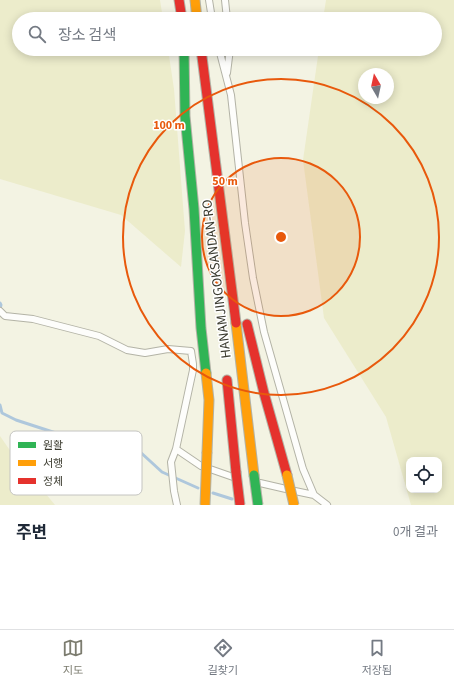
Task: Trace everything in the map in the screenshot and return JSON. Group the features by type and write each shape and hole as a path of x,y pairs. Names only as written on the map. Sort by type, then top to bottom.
{"highway":[{"path":"179,0 181,12"},
{"path":"195,0 196,12"},
{"path":"185,56 185,116 194,209 201,328 209,400 205,505"},
{"path":"186,56 195,112"},
{"name":"HANAMJINGOKSANDAN-RO","path":"202,56 222,210 252,478 258,505"},
{"path":"222,210 233,226 240,294 264,394 294,505"},
{"name":"HANAMJINGOKSANDAN-RO","path":"226,371 240,505"}],"lane":[{"path":"209,0 211,12"},
{"path":"225,0 226,12"},
{"path":"221,56 231,95 245,224 253,278 264,332 303,469 314,495"},
{"path":"227,78 229,56"},
{"path":"2,313 72,328 99,336 127,350 145,353 168,349 191,351 193,370 176,449 171,462 177,505"},
{"path":"176,449 201,465 244,480"},
{"path":"252,478 314,495 327,505"}],"green space":[{"path":"0,0 160,0 162,12 12,12 12,56 169,56 174,89 185,231 181,267 121,215 0,179"},
{"path":"326,0 454,0 454,505 411,505 408,493 442,493 442,457 406,457 406,487 386,417 324,318 303,160 318,56 442,56 442,12 324,12"},
{"path":"0,436 10,450 10,495 47,495 55,505 0,505"}],"waterway":[{"path":"0,303 0,309"},
{"path":"0,405 2,413 16,420 50,431"},
{"path":"142,454 162,472 198,488"},
{"path":"213,493 232,499"}],"traffic: fast":[{"path":"184,56 185,116 194,209 201,328 206,373"},
{"path":"254,475 258,505"}],"traffic: slow":[{"path":"195,0 196,12"},
{"path":"236,323 254,475"},
{"path":"206,373 209,400 207,452"},
{"path":"205,505 207,452"},
{"path":"287,475 294,505"}],"traffic: jam":[{"path":"179,0 181,12"},
{"path":"202,56 236,323"},
{"path":"247,324 264,393 287,475"},
{"path":"227,380 236,472"},
{"path":"236,472 240,505"}]}
